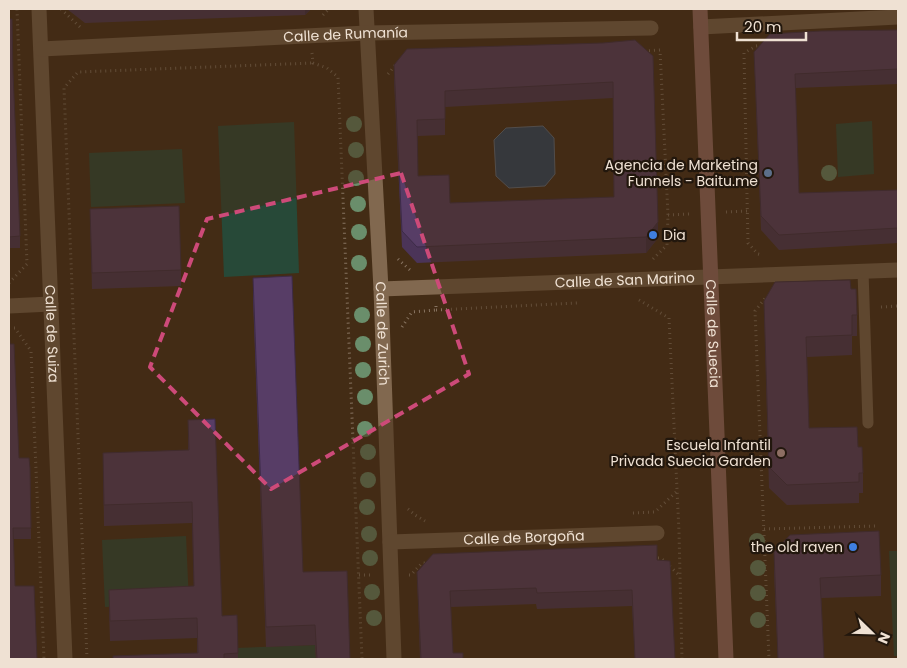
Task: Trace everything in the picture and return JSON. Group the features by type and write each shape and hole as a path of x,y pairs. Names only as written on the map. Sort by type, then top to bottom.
{"street":[{"name":"Calle de Suiza","path":"39,9 65,659"},
{"name":"Calle de Zurich","path":"366,9 381,289 394,659"},
{"name":"Calle de Suecia","path":"700,9 726,659"},
{"path":"701,27 898,18"},
{"name":"Calle de Rumanía","path":"41,49 367,33 650,28"},
{"name":"Calle de San Marino","path":"381,289 898,270"},
{"path":"9,306 51,304"},
{"name":"Calle de Borgoña","path":"390,542 658,533"}],"lane":[{"path":"863,271 868,424"}],"path":[{"path":"9,283 27,264 17,9"},
{"path":"313,63 310,20 326,14 329,9"},
{"path":"766,23 766,44 756,46 744,53 748,243 758,254 774,256 778,296 766,297 755,311 769,659"},
{"path":"640,51 660,50 668,215 667,245 654,259 646,261"},
{"path":"386,75 403,56"},
{"path":"87,659 64,88 78,72 313,63 327,68 338,77 362,659"},
{"path":"397,258 410,270 418,270"},
{"path":"401,327 412,312 436,310 436,287"},
{"path":"639,300 669,318 682,659"},
{"path":"864,300 876,308 898,306"},
{"path":"9,328 16,328 31,351 44,659"},
{"path":"626,513 655,512 677,491"},
{"path":"402,504 415,516 426,522 433,522"},
{"path":"764,529 875,526"},
{"path":"651,558 660,558 680,576"},
{"path":"358,575 411,575 422,563 431,563"}],"highlighted area":[{"path":"401,173 469,374 271,489 150,367 207,219"}],"green space":[{"path":"872,121 874,174 838,177 836,124"},
{"path":"294,122 299,273 224,277 218,126"},
{"path":"182,149 185,203 91,207 89,153"},
{"path":"186,536 189,603 105,607 102,540"},
{"path":"889,551 898,551 898,656 894,656"},
{"path":"315,645 316,659 238,659 237,648"}],"water":[{"path":"543,126 554,138 555,174 545,186 509,188 496,176 494,140 506,128"}],"building":[{"path":"9,19 12,19 20,236 9,237"},
{"path":"898,30 898,69 795,74 799,193 898,190 898,228 779,235 761,216 754,52 770,34"},
{"path":"635,40 653,56 658,222 646,237 417,247 402,231 394,65 407,49 603,43","holes":["613,82 614,197 450,203 449,175 418,176 417,120 445,119 445,91"]},
{"path":"179,206 181,270 92,273 90,209"},
{"path":"292,276 303,572 347,571 350,659 317,659 315,625 266,627 253,278"},
{"path":"850,280 851,289 856,289 857,315 852,315 852,335 806,337 809,428 857,427 858,447 862,447 863,473 859,473 859,482 787,485 769,467 764,301 775,282"},
{"path":"9,333 10,344 14,344 19,458 29,458 30,468 31,528 13,528 15,586 34,586 37,659 9,659"},
{"path":"215,419 222,616 237,615 238,653 224,654 224,659 113,659 113,656 198,653 197,618 110,621 109,590 194,586 192,502 104,505 103,453 189,450 188,420"},
{"path":"879,531 881,575 820,578 824,659 778,659 774,552 790,535"},
{"path":"657,545 657,560 670,561 675,659 635,659 632,590 537,593 536,588 450,591 453,653 463,653 463,659 421,659 417,572 433,554"}],"place":[{"name":"Agencia de Marketing Funnels - Baitu.me","path":"768,173"},
{"name":"Dia","path":"653,235"},
{"name":"Escuela Infantil Privada Suecia Garden","path":"781,453"},
{"name":"the old raven","path":"853,547"}]}
